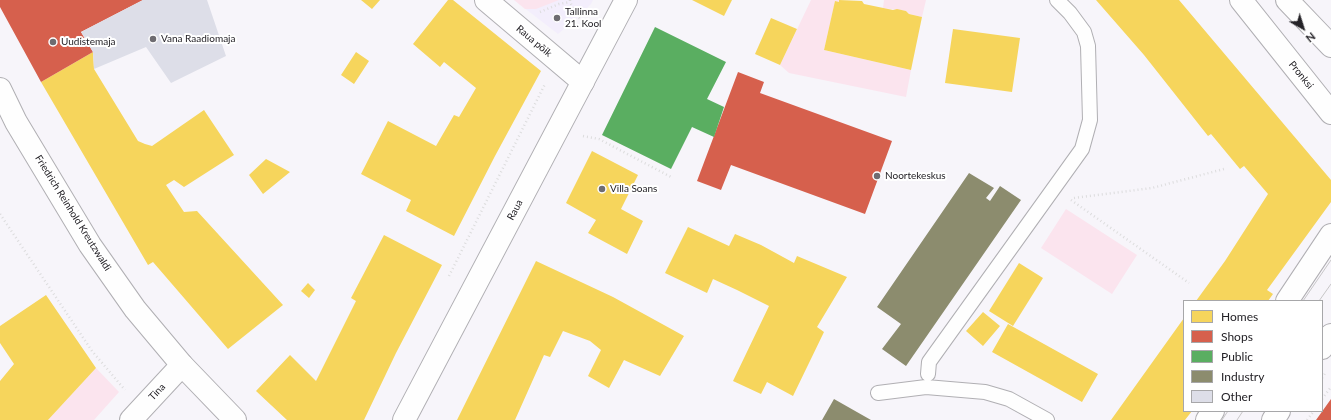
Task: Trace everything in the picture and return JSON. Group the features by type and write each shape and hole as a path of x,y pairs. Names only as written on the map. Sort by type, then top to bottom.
{"street":[{"name":"Raua põik","path":"486,0 583,82"},
{"name":"Raua","path":"404,420 626,0"},
{"name":"Pronksi","path":"1241,0 1331,113"},
{"path":"1287,0 1331,46"},
{"name":"Friedrich Reinhold Kreutzwaldi","path":"0,89 16,122 90,245 135,309 182,365 235,420"},
{"path":"1289,300 1331,235"},
{"path":"1323,347 1331,335"},
{"name":"Tina","path":"137,414 182,365"}],"lane":[{"path":"928,374 929,362 1082,149 1090,120 1088,46 1084,32 1070,13 1057,0"},
{"path":"878,393 926,387 985,392 1009,399 1047,420"}],"path":[{"path":"523,31 534,16 541,11 570,1 578,17 585,22"},
{"path":"447,280 546,81"},
{"path":"580,136 599,139 671,177"},
{"path":"1189,282 1069,199 1152,188 1224,169"},
{"path":"0,214 92,351 125,390 137,414"},
{"path":"1323,398 1331,387"},
{"path":"1307,420 1313,412"}],"shaded area":[{"name":"Tallinna 21. Kool","path":"514,0 593,0 578,17 558,34"},
{"path":"514,0 559,0 536,9 525,9"},
{"path":"811,0 839,0 839,2 835,2 824,50 911,70 906,97 789,73 780,65"},
{"path":"884,0 926,0 922,17 909,14 906,11 883,8"},
{"path":"1066,209 1137,255 1112,294 1041,248"},
{"path":"96,368 119,392 94,420 48,420"}],"building: Homes":[{"path":"361,0 380,0 372,9"},
{"path":"448,0 453,0 541,71 454,236 406,211 411,200 361,174 388,121 436,146 454,115 459,117 476,88 444,62 440,67 413,44"},
{"path":"692,0 732,0 724,16"},
{"path":"839,0 862,1 864,4 906,11 909,14 922,17 911,70 824,50 835,1 839,2"},
{"path":"1096,0 1179,0 1331,180 1331,202 1267,290 1273,294 1269,300 1197,300 1225,261 1268,194 1244,166 1240,169 1211,134 1208,136 1144,55"},
{"path":"771,18 797,29 780,65 755,54"},
{"path":"953,29 1020,38 1012,92 945,83"},
{"path":"93,52 94,69 138,141 152,146 204,110 234,155 184,187 174,180 166,185 184,212 197,211 283,305 228,349 153,262 148,265 41,82"},
{"path":"356,52 369,61 354,84 341,75"},
{"name":"Villa Soans","path":"592,151 638,175 621,209 643,221 627,254 588,233 596,220 566,203"},
{"path":"266,159 290,172 263,194 249,175"},
{"path":"688,227 729,246 735,234 761,245 794,263 797,256 847,277 817,327 824,332 793,396 767,382 761,394 733,381 769,306 713,279 707,293 665,273"},
{"path":"384,235 442,265 396,353 364,420 287,420 256,391 290,355 316,381 356,301 351,298"},
{"path":"536,261 613,297 684,336 660,376 624,360 609,388 588,376 601,350 590,341 563,331 550,357 544,355 515,420 457,420"},
{"path":"1019,263 1043,278 1013,326 989,311"},
{"path":"308,283 315,290 309,298 301,291"},
{"path":"46,295 96,368 48,420 0,420 0,381 14,364 0,343 0,326"},
{"path":"983,312 1000,326 983,346 966,331"},
{"path":"1183,319 1183,412 1191,412 1185,420 1111,420"},
{"path":"1008,324 1098,374 1082,402 992,352"}],"building: Shops":[{"name":"Uudistemaja","path":"0,0 143,0 81,32 93,52 41,82 0,7"},
{"path":"738,72 764,82 760,93 892,141 865,214 731,165 721,190 697,181"},
{"path":"1331,399 1331,420 1316,420"}],"building: Public":[{"path":"655,27 726,62 707,99 724,107 714,137 692,127 671,169 602,135"}],"building: Industry":[{"path":"969,173 994,188 986,198 990,201 1000,186 1021,200 906,366 882,349 901,324 877,307"},
{"path":"834,399 871,420 822,420"}],"building: Other":[{"name":"Vana Raadiomaja","path":"143,0 207,0 226,56 171,83 146,47 94,69 93,52 81,32"}],"tram line":[{"path":"1304,300 1331,260"},
{"path":"1320,300 1331,284"},
{"path":"1222,420 1227,412"},
{"path":"1237,420 1242,412"}],"place":[{"name":"Tallinna 21. Kool","path":"557,18"},
{"name":"Vana Raadiomaja","path":"153,39"},
{"name":"Uudistemaja","path":"53,42"},
{"name":"Noortekeskus","path":"877,176"},
{"name":"Villa Soans","path":"602,189"}]}
